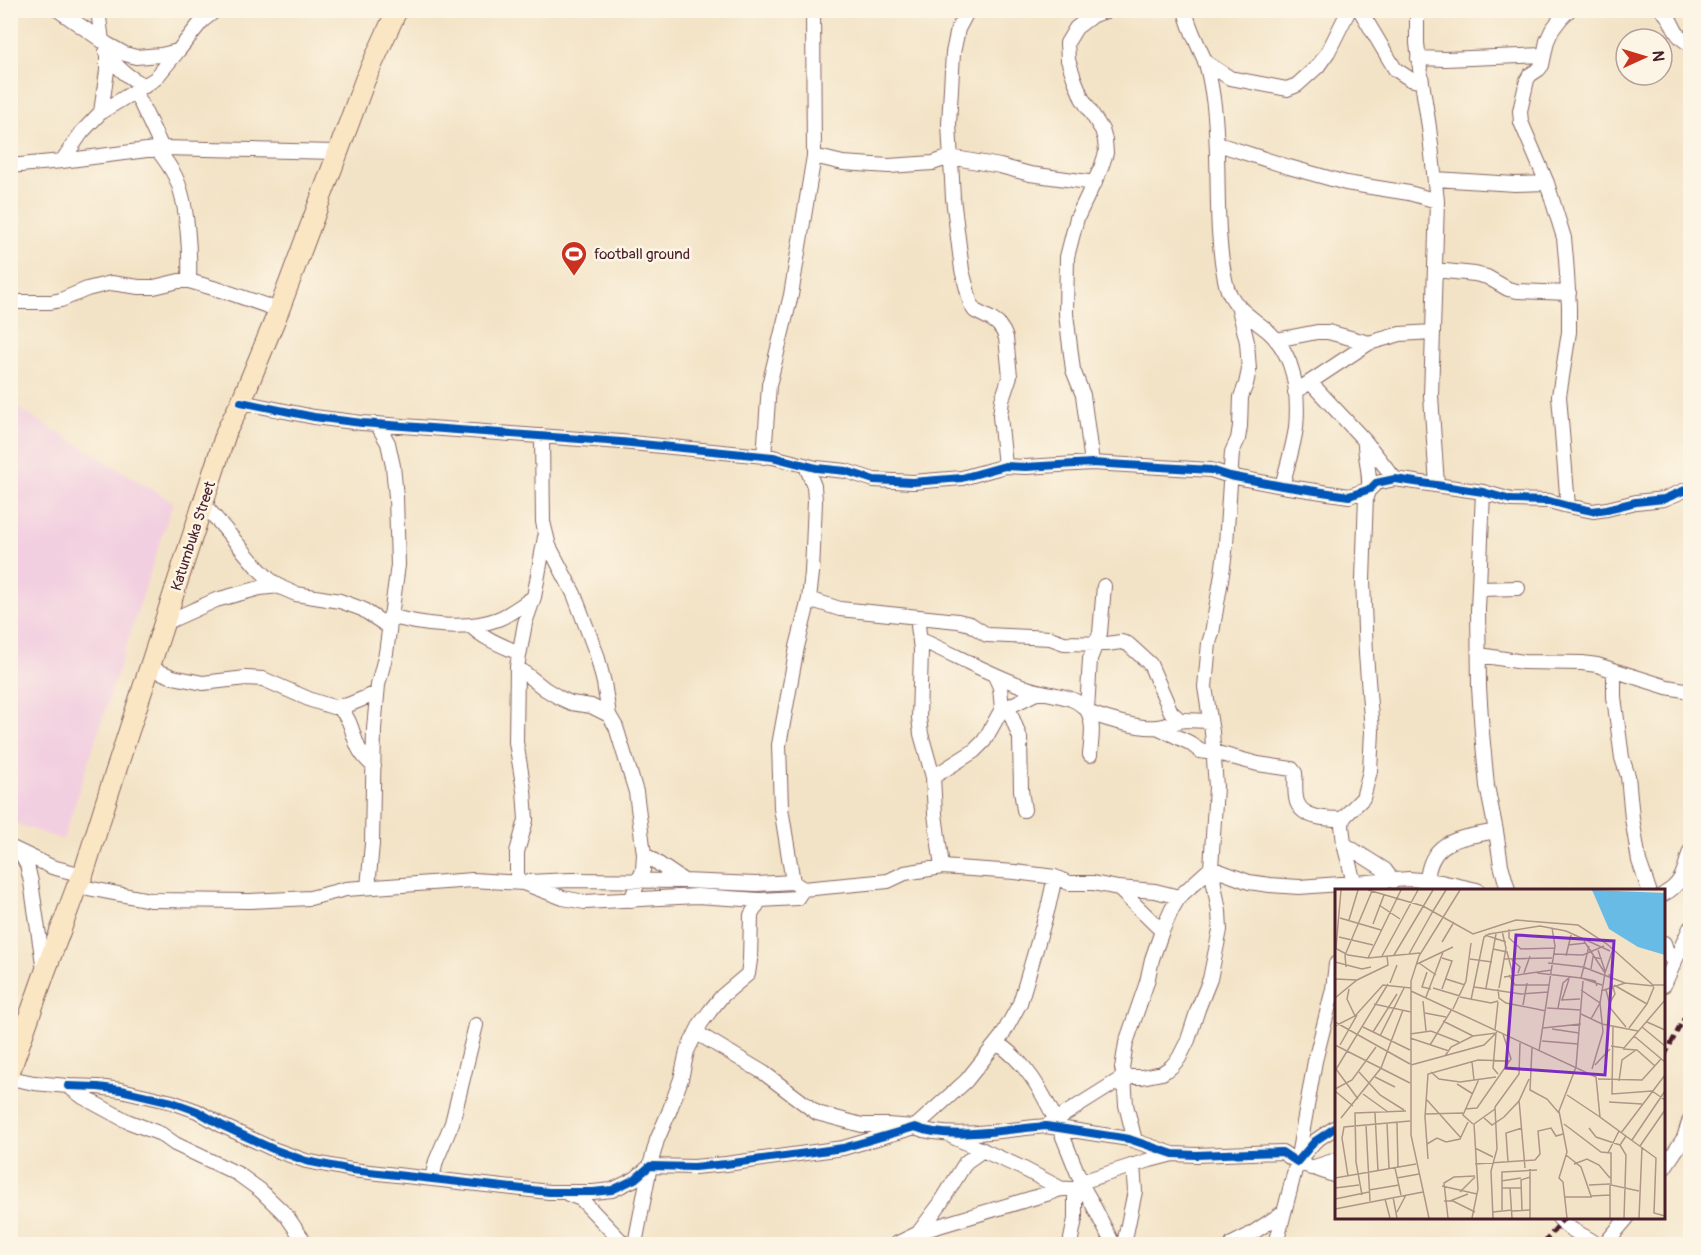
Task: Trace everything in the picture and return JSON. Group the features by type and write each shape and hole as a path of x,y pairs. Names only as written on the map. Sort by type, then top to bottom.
{"main road":[{"name":"Katumbuka Street","path":"10,1071 80,880 227,430 279,310 365,80 397,10"}],"street":[{"path":"58,10 105,46 125,54 136,57 178,51"},
{"path":"99,10 107,71 101,112"},
{"path":"62,161 82,132 101,112 155,79 202,21 216,10"},
{"path":"764,457 770,385 790,296 814,156 813,10"},
{"path":"968,10 958,29 953,53 949,124 950,157 962,270 967,292 975,311 991,319 1003,331 1008,352 1010,376 1002,400 1000,416 1005,466"},
{"path":"1092,463 1083,395 1073,370 1066,314 1067,257 1077,218 1095,183 1106,153 1102,130 1082,98 1074,78 1068,60 1067,43 1076,28 1093,15 1109,10"},
{"path":"1185,10 1188,23 1205,62 1210,82 1218,144 1219,215 1228,289 1242,310 1276,340 1288,360 1294,378 1297,412 1295,431 1282,486"},
{"path":"1205,62 1230,78 1287,89 1297,85 1318,66 1328,52 1349,10"},
{"path":"1360,10 1395,69 1410,80 1422,82"},
{"path":"1417,10 1419,58 1437,201 1431,396 1437,484"},
{"path":"1568,507 1559,396 1569,332 1569,293 1564,238 1547,183 1521,122 1520,111 1527,80 1539,69 1552,30 1569,10"},
{"path":"1662,10 1668,16 1675,32 1690,44"},
{"path":"105,46 114,64 140,89 159,149 176,177 187,224 189,281"},
{"path":"1419,58 1544,56"},
{"path":"1218,144 1346,183 1437,201"},
{"path":"10,166 159,149 337,152"},
{"path":"814,156 843,163 889,166 933,163 950,157 1030,174 1095,183"},
{"path":"1435,179 1515,184 1547,183"},
{"path":"1435,270 1459,271 1487,277 1508,289 1517,291 1569,293"},
{"path":"10,302 61,300 87,289 111,283 154,287 189,281 279,310"},
{"path":"1054,1125 1059,1117 1124,1077 1142,1077 1162,1073 1171,1067 1179,1058 1188,1040 1210,979 1220,930 1211,868 1216,787 1205,687 1209,643 1222,574 1228,524 1232,452 1238,438 1241,397 1249,370 1247,342 1238,305"},
{"path":"1276,340 1317,332 1369,343"},
{"path":"1295,392 1369,343 1400,334 1432,332"},
{"path":"1333,365 1341,336"},
{"path":"1310,382 1365,441 1395,479"},
{"path":"241,402 314,417 377,424 657,445 773,457 806,466 846,471 874,480 913,482 962,478 1005,466 1092,463 1211,470 1282,486 1349,496 1370,489"},
{"path":"368,887 372,844 374,729 398,565 393,465 388,443 377,424"},
{"path":"542,436 542,505 549,546 574,594 597,655 609,715 616,727 636,792 645,854 643,870 631,900"},
{"path":"1365,441 1364,449 1370,489"},
{"path":"520,882 562,898 585,902 698,896 760,900 797,898 798,885 781,808 779,745 797,647 809,599 815,501 814,486 806,466"},
{"path":"1348,886 1343,819 1361,801 1370,771 1371,731 1363,555 1366,496 1370,489 1376,483 1395,479 1483,492 1512,500 1549,501 1593,511 1622,504 1664,499 1690,488"},
{"path":"1483,492 1478,610 1479,687 1487,786 1507,889"},
{"path":"203,503 257,567 279,586 296,594 340,601 389,621 481,624 499,619 534,597"},
{"path":"520,882 517,852 526,820 524,790 516,742 518,660 525,623 534,597 546,532"},
{"path":"165,623 216,600 260,588 279,586"},
{"path":"1087,710 1090,659 1100,633 1104,586"},
{"path":"1480,589 1518,588"},
{"path":"809,599 840,609 946,618 970,624 987,635 1050,638 1064,643 1121,642 1128,644 1150,664 1171,712 1179,719 1209,721"},
{"path":"917,617 921,640 919,718 933,777 942,867"},
{"path":"470,625 518,660 545,689 571,703 591,706 609,715"},
{"path":"921,640 995,676 1024,687 1080,702 1091,717 1090,755"},
{"path":"1480,655 1523,662 1597,665 1667,687 1690,691"},
{"path":"150,668 173,678 203,683 246,678 263,679 311,700 333,706 348,705 378,693"},
{"path":"1614,671 1614,697 1622,758 1628,776 1639,861 1648,889"},
{"path":"995,676 1005,708 1020,738 1024,810"},
{"path":"933,777 974,751 984,741 1005,708 1042,692"},
{"path":"337,706 349,720 357,748 364,759 374,766"},
{"path":"1087,710 1139,726 1157,727 1184,720"},
{"path":"1157,727 1190,743 1200,751 1292,769 1295,773 1297,802 1302,810 1309,815 1343,819"},
{"path":"1427,881 1427,871 1432,858 1442,847 1464,836 1496,831"},
{"path":"1344,844 1385,870 1393,881"},
{"path":"15,850 80,880 150,900 250,901 310,898 346,889 473,880 520,882 571,880 638,882 649,880 798,885 888,881 905,873 942,867 1055,877 1069,883 1093,883 1155,891 1179,897"},
{"path":"15,850 27,865 45,972"},
{"path":"1665,895 1680,880 1690,851"},
{"path":"645,854 684,881"},
{"path":"1211,868 1249,882 1270,885 1348,886 1409,879 1441,882 1469,889"},
{"path":"1124,1245 1135,1191 1132,1151 1134,1140 1126,1105 1122,1068 1126,1043 1162,931 1179,897 1211,868"},
{"path":"10,1078 34,1083 121,1090 172,1102 197,1111 258,1143 306,1161 352,1170 549,1192 612,1190 636,1179 650,1166 694,1167 843,1148 915,1127 966,1081 997,1043 1020,1003 1055,877"},
{"path":"1118,888 1162,931"},
{"path":"635,1245 650,1166 657,1140 681,1079 687,1051 701,1023 722,996 748,974 751,915 760,900"},
{"path":"1665,983 1690,928"},
{"path":"1665,948 1674,962"},
{"path":"1275,1245 1297,1162 1315,1061 1335,989"},
{"path":"432,1179 436,1161 452,1123 476,1025"},
{"path":"697,1033 764,1073 817,1113 862,1125 915,1127 946,1134 1054,1125 1134,1140 1173,1154"},
{"path":"997,1043 1016,1058 1044,1094 1054,1125 1080,1187 1092,1203 1113,1245"},
{"path":"68,1086 117,1116 161,1134 175,1144 238,1174 260,1190 286,1215 306,1245"},
{"path":"1665,1166 1684,1138 1690,1119"},
{"path":"1297,1162 1315,1141 1335,1128"},
{"path":"946,1134 1060,1188"},
{"path":"919,1232 940,1204 966,1162 983,1150"},
{"path":"896,1245 919,1232 1060,1188 1080,1187 1134,1165 1173,1154 1282,1152 1297,1162 1335,1176"},
{"path":"1311,1168 1335,1160"},
{"path":"1070,1245 1080,1187"},
{"path":"561,1191 581,1198 624,1245"},
{"path":"1232,1245 1284,1212"},
{"path":"1560,1219 1573,1231 1596,1245"},
{"path":"1605,1245 1626,1219"}],"shaded area":[{"path":"11,404 173,502 63,840 11,822"}],"railway":[{"path":"1665,1055 1690,1007"},
{"path":"1543,1244 1563,1219"}],"cycle path":[{"path":"241,402 314,417 362,423 621,442 773,457 816,468 846,471 874,480 913,482 962,478 1005,466 1092,463 1211,470 1282,486 1349,496 1370,489 1376,483 1395,479 1483,492 1511,500 1549,501 1593,511 1664,499 1690,488"},
{"path":"68,1086 121,1090 172,1102 197,1111 273,1149 306,1161 352,1170 549,1192 612,1190 635,1179 650,1166 694,1167 843,1148 915,1127 929,1131 962,1134 1046,1126 1129,1139 1173,1154 1282,1152 1297,1162 1315,1141 1335,1128"}],"place":[{"name":"football ground","path":"574,277"}]}
